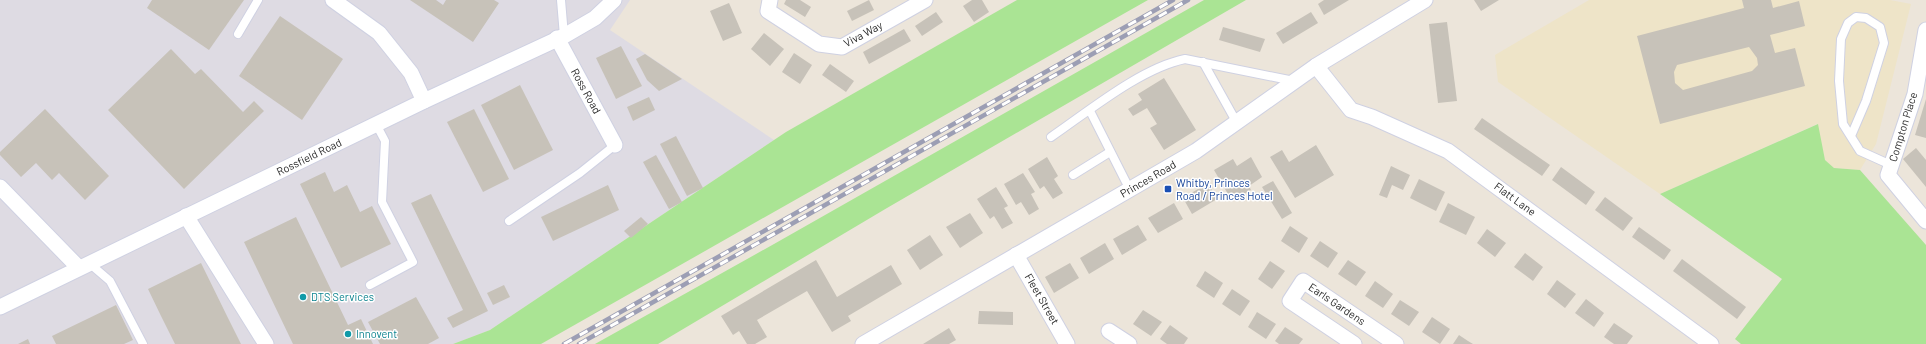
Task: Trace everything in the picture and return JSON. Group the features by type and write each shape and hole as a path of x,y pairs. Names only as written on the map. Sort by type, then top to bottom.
{"street":[{"path":"333,0 379,33 411,72 424,101"},
{"name":"Rossfield Road","path":"0,307 376,124 561,37 595,18 614,0"},
{"name":"Viva Way","path":"770,0 768,11 774,15 819,44 842,47 925,0"},
{"name":"Princes Road","path":"863,344 1196,151 1316,66 1425,0"},
{"name":"Compton Place","path":"1890,170 1914,94 1926,30"},
{"name":"Ross Road","path":"561,37 615,144"},
{"name":"Flatt Lane","path":"1316,66 1352,110 1380,120 1448,151 1711,344"},
{"path":"1890,170 1926,221"},
{"path":"0,187 84,266"},
{"path":"186,216 266,344"},
{"name":"Fleet Street","path":"1016,255 1067,344"},
{"name":"Earls Gardens","path":"1354,344 1290,301 1303,281 1396,344"},
{"path":"1110,331 1129,344"}],"lane":[{"path":"238,34 258,0"},
{"path":"561,0 561,37"},
{"path":"1851,136 1866,101 1884,42 1880,27 1866,18 1856,17 1848,23 1841,39 1839,80 1843,124 1860,151 1890,170"},
{"path":"1051,137 1130,84 1171,62 1185,58 1294,81"},
{"path":"1203,62 1237,123"},
{"path":"1090,111 1130,190"},
{"path":"370,285 413,262 382,202 385,141 376,124"},
{"path":"509,221 580,173 615,144"},
{"path":"1073,175 1110,152"},
{"path":"84,266 110,281 143,344"}],"shaded area":[{"path":"0,0 630,0 610,30 774,140 490,330 453,344 0,344"},
{"path":"1589,0 1890,0 1911,4 1876,144 1860,170 1834,168 1825,160 1817,124 1660,194 1498,82 1495,55"}],"green space":[{"path":"1017,0 1148,0 541,344 453,344 490,330 786,132"},
{"path":"1204,0 1246,0 887,208 658,344 595,344 774,244"},
{"path":"1818,124 1825,160 1834,168 1860,170 1926,245 1926,344 1741,344 1735,339 1782,279 1660,194"}],"building":[{"path":"152,0 244,0 209,50 147,8"},
{"path":"410,0 436,0 443,5 446,0 494,0 499,3 473,42"},
{"path":"786,0 800,0 811,7 805,17 784,4"},
{"path":"869,0 874,10 852,21 847,11"},
{"path":"972,0 982,0 989,12 974,22 963,6"},
{"path":"1324,0 1349,0 1324,15 1318,4"},
{"path":"1474,0 1499,0 1481,11"},
{"path":"1742,0 1771,0 1773,8 1799,1 1805,26 1770,35 1775,53 1795,48 1805,86 1660,124 1637,36 1744,8","holes":["1749,47 1757,58 1758,65 1752,71 1683,90 1675,83 1674,72 1677,65"]},
{"path":"729,3 742,33 723,41 710,11"},
{"path":"936,12 943,22 922,36 915,26"},
{"path":"1311,12 1318,23 1283,44 1276,33"},
{"path":"280,16 343,59 302,120 239,76"},
{"path":"1447,22 1457,101 1438,103 1429,24"},
{"path":"1223,27 1265,39 1260,52 1219,40"},
{"path":"904,29 911,41 869,64 863,52"},
{"path":"764,33 784,49 770,66 751,49"},
{"path":"621,46 642,86 616,99 596,58"},
{"path":"171,49 195,74 201,69 243,112 254,101 264,111 184,189 108,110"},
{"path":"794,53 812,65 800,84 782,72"},
{"path":"645,54 682,79 659,91 647,80 636,59"},
{"path":"830,64 854,81 846,92 822,75"},
{"path":"1164,78 1196,130 1164,150 1150,128 1157,124 1147,108 1133,116 1128,109 1142,100 1138,94"},
{"path":"520,85 553,150 514,170 481,105"},
{"path":"649,97 655,110 633,121 627,107"},
{"path":"1926,99 1926,138 1915,135"},
{"path":"45,109 109,176 85,200 59,173 52,180 36,163 21,177 0,155 0,152"},
{"path":"474,109 509,179 483,192 447,122"},
{"path":"1482,118 1550,165 1542,176 1474,129"},
{"path":"676,136 703,188 687,196 660,144"},
{"path":"1316,145 1334,175 1295,198 1270,157 1282,150 1289,162"},
{"path":"1916,148 1926,160 1926,187 1903,159"},
{"path":"656,155 682,202 669,209 643,162"},
{"path":"1047,157 1058,176 1054,179 1063,193 1053,199 1044,186 1040,189 1028,169"},
{"path":"1251,157 1262,177 1249,186 1251,190 1232,201 1214,170 1233,159 1237,166"},
{"path":"1391,166 1410,175 1403,190 1392,185 1387,198 1379,195"},
{"path":"1561,167 1595,192 1586,205 1552,180"},
{"path":"325,172 334,192 347,185 360,212 372,206 391,244 341,268 300,184"},
{"path":"1023,173 1035,192 1031,194 1039,209 1029,215 1021,202 1016,205 1004,184"},
{"path":"1419,179 1445,192 1436,211 1410,198"},
{"path":"1273,181 1292,213 1282,219 1262,187"},
{"path":"1208,183 1217,199 1192,214 1183,198"},
{"path":"608,185 619,210 553,241 541,217"},
{"path":"996,187 1008,206 1004,208 1013,223 1002,229 994,216 990,219 977,199"},
{"path":"431,194 488,311 453,328 447,318 463,310 411,203"},
{"path":"1605,197 1633,218 1623,231 1595,210"},
{"path":"1174,203 1183,219 1158,233 1148,218"},
{"path":"1448,203 1475,217 1466,235 1439,222"},
{"path":"970,213 983,233 960,248 946,227"},
{"path":"296,217 348,325 361,319 373,344 293,344 244,242"},
{"path":"641,217 648,224 631,238 624,231"},
{"path":"1138,225 1147,240 1122,255 1113,239"},
{"path":"1290,226 1308,238 1299,253 1281,241"},
{"path":"1639,227 1671,250 1664,260 1632,237"},
{"path":"1487,229 1506,243 1495,257 1477,243"},
{"path":"930,235 943,255 920,270 907,250"},
{"path":"1320,241 1338,253 1328,268 1310,256"},
{"path":"1105,243 1114,259 1089,274 1080,258"},
{"path":"1525,253 1543,267 1533,281 1514,267"},
{"path":"1682,259 1746,307 1737,319 1673,271"},
{"path":"816,260 837,297 891,265 902,284 848,316 851,321 832,332 807,291 757,320 767,337 755,344 747,344 739,331 733,335 721,316"},
{"path":"1348,260 1366,272 1356,286 1338,274"},
{"path":"1270,261 1285,271 1272,289 1258,279"},
{"path":"201,263 241,344 175,344 161,316 148,289"},
{"path":"1070,263 1079,278 1054,293 1045,277"},
{"path":"1205,271 1223,283 1214,298 1196,286"},
{"path":"1557,280 1576,294 1565,308 1547,294"},
{"path":"1375,281 1393,294 1383,308 1365,296"},
{"path":"504,285 510,297 493,305 487,293"},
{"path":"1232,289 1250,301 1240,316 1222,304"},
{"path":"416,297 439,338 428,344 380,344 368,322"},
{"path":"1586,299 1604,313 1594,327 1575,313"},
{"path":"1400,300 1419,312 1409,326 1391,314"},
{"path":"116,305 133,340 124,344 56,344 52,336"},
{"path":"1143,310 1162,322 1151,336 1133,324"},
{"path":"979,311 1013,312 1013,325 978,324"},
{"path":"1257,312 1276,324 1266,339 1248,327"},
{"path":"1432,317 1450,329 1440,344 1422,332"},
{"path":"1614,323 1633,336 1627,344 1614,344 1604,337"},
{"path":"1170,325 1188,338 1184,344 1167,344 1160,339"},
{"path":"1285,327 1303,339 1299,344 1279,344 1275,341"},
{"path":"949,328 956,340 949,344 923,344"},
{"path":"1459,335 1468,341 1473,344 1453,344"},
{"path":"28,339 30,344 18,344"}],"railway":[{"path":"564,344 1173,0"},
{"path":"579,344 1188,0"}],"place":[{"name":"Whitby, Princes Road / Princes Hotel","path":"1168,189"},
{"name":"DTS Services","path":"303,297"},
{"name":"Innovent","path":"348,334"}]}
